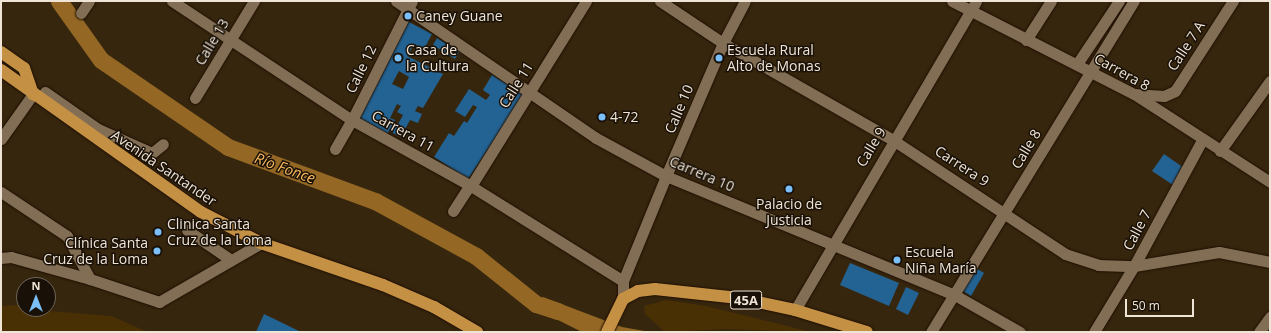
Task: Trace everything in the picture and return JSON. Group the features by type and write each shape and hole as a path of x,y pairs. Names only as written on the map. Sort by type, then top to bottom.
{"highway":[{"path":"1,52 24,68 33,94"},
{"name":"Avenida Santander","path":"1,70 201,212 261,243 383,285 434,307 477,332"},
{"name":"45A","path":"620,304 638,291 655,289 739,298 794,310 867,332"},
{"path":"607,332 620,304"}],"street":[{"path":"81,13 89,1"},
{"name":"Carrera 11","path":"172,1 352,120 470,185 623,281"},
{"name":"Calle 13","path":"195,98 254,1"},
{"name":"Carrera 10","path":"396,1 409,5 528,93 596,138 666,176 953,294 1020,332"},
{"name":"Calle 11","path":"453,211 586,1"},
{"name":"Carrera 9","path":"660,1 723,43 893,140 1006,212 1065,254 1098,265 1134,266 1219,252 1270,262"},
{"name":"Calle 10","path":"620,304 623,281 666,176 723,43 746,1"},
{"name":"Carrera 8","path":"952,1 970,12 1026,40 1091,70 1134,94 1202,140 1270,182"},
{"name":"Calle 9","path":"794,310 976,1"},
{"path":"1026,40 1051,1"},
{"path":"1077,64 1118,1"},
{"name":"Calle 8","path":"931,332 1134,1"},
{"name":"Calle 7 A","path":"1134,94 1164,96 1175,91 1233,1"},
{"name":"Calle 12","path":"335,149 352,120 409,5"},
{"path":"1220,151 1270,81"},
{"path":"45,92 98,129 152,153 163,144"},
{"path":"1,139 33,94"},
{"name":"Calle 7","path":"1094,332 1134,266 1202,140"},
{"path":"1,192 66,236 90,279"},
{"path":"187,230 231,260"},
{"path":"1,258 11,257 90,279 159,302 261,243"},
{"path":"1259,332 1270,318"}],"shaded area":[{"path":"543,297 622,327 650,332 582,332 538,310 536,304"},
{"path":"666,300 706,306 811,332 725,329 665,332 645,314 644,306"},
{"path":"16,305 16,317 56,317 56,312 111,316 148,332 1,332 1,306"}],"building":[{"path":"407,21 432,34 424,49 414,44 407,56 443,74 423,108 418,106 415,111 422,114 418,123 410,120 401,137 389,131 387,134 356,118","holes":["399,71 409,77 403,89 392,84","397,104 401,106 397,112 403,115 397,126 393,124 395,120 390,118"]},
{"path":"437,38 459,52 455,59 433,45"},
{"path":"492,75 524,95 468,179 434,157 449,133 454,136 464,121 467,123 477,107 473,105 465,117 455,111 469,89 486,100 490,95 483,90"},
{"path":"1164,154 1184,168 1173,185 1152,171"},
{"path":"850,263 899,283 889,306 840,285"},
{"path":"976,268 984,273 971,296 963,291"},
{"path":"906,287 919,293 908,315 896,309"},
{"path":"264,314 301,332 256,332"}],"waterway":[{"name":"Río Fonce","path":"59,1 101,60 228,147 375,201 476,256 536,304 558,311"}],"place":[{"name":"Caney Guane","path":"408,16"},
{"name":"Casa de la Cultura","path":"398,58"},
{"name":"Escuela Rural Alto de Monas","path":"719,58"},
{"name":"4-72","path":"602,117"},
{"name":"Palacio de Justicia","path":"789,189"},
{"name":"Clinica Santa Cruz de la Loma","path":"158,232"},
{"name":"Clínica Santa Cruz de la Loma","path":"157,251"},
{"name":"Escuela Niña María","path":"897,260"}]}
